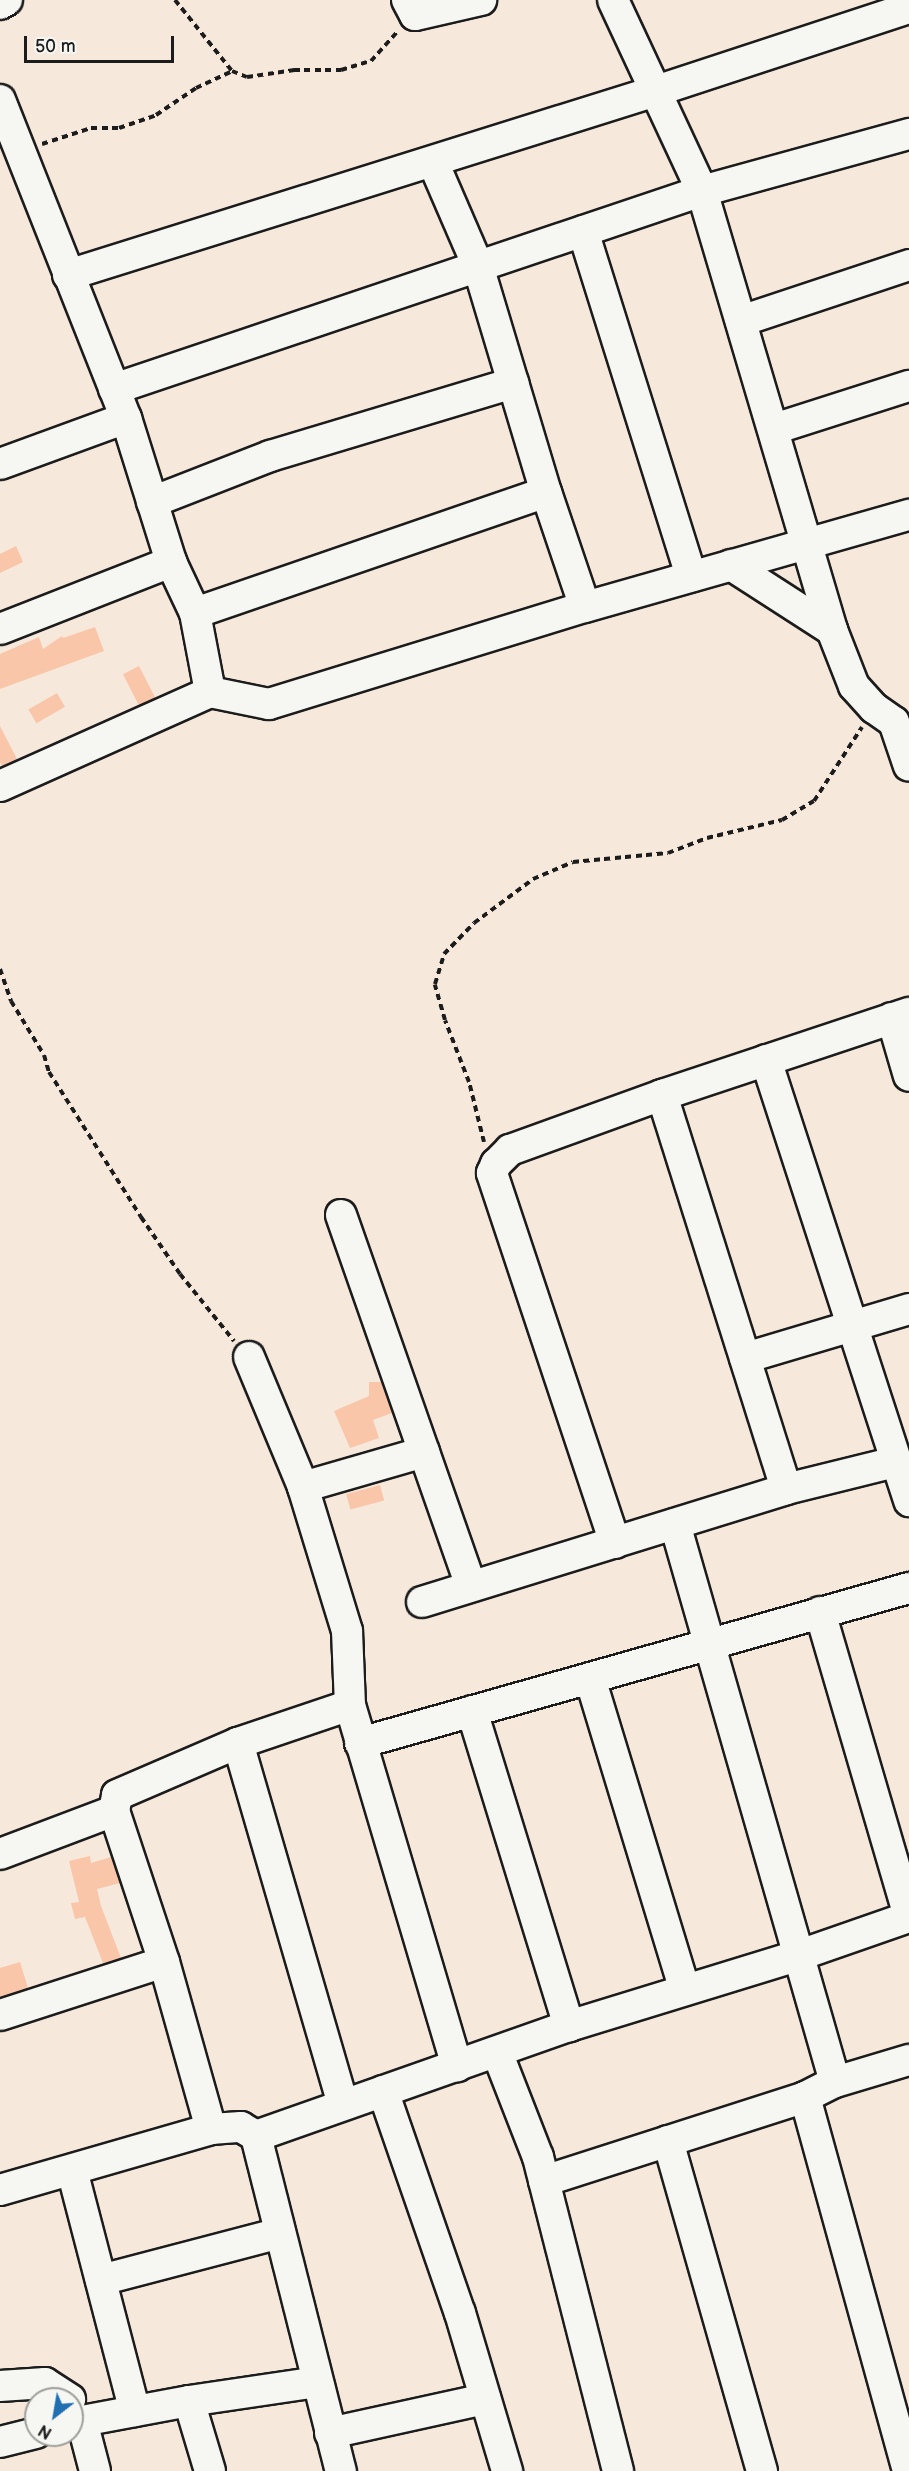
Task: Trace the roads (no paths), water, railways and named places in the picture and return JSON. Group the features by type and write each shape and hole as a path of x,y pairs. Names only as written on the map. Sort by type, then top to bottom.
{"street":[{"path":"0,4 7,0"},
{"path":"411,7 480,0"},
{"path":"613,0 702,191 832,630 854,686 900,734"},
{"path":"68,275 433,162 909,8"},
{"path":"0,100 126,418 171,562 195,613 210,692"},
{"path":"114,389 702,191 909,134"},
{"path":"433,162 478,266 546,492 585,607"},
{"path":"583,231 691,576"},
{"path":"741,321 909,265"},
{"path":"152,502 270,456 513,383"},
{"path":"774,429 909,386"},
{"path":"0,464 126,418"},
{"path":"195,613 546,492"},
{"path":"0,786 210,692 270,704 585,607 909,515"},
{"path":"0,629 171,562"},
{"path":"731,565 832,630"},
{"path":"615,1543 492,1173 496,1164 510,1150 662,1095 900,1016 909,1076"},
{"path":"766,1060 909,1501"},
{"path":"662,1095 786,1489"},
{"path":"341,1215 471,1586"},
{"path":"745,1358 909,1309"},
{"path":"249,1357 303,1487 347,1631 350,1706 457,2066"},
{"path":"303,1487 424,1452"},
{"path":"422,1602 786,1489 895,1462"},
{"path":"675,1524 835,2082"},
{"path":"360,1743 909,1588"},
{"path":"256,2136 569,2026 797,1956 909,1916 820,1612"},
{"path":"590,1678 685,1990"},
{"path":"211,2129 164,1962 114,1811 117,1795 238,1743 350,1706"},
{"path":"472,1712 569,2026"},
{"path":"238,1743 343,2104"},
{"path":"0,1854 114,1811"},
{"path":"0,2014 164,1962"},
{"path":"497,2052 538,2157 618,2471"},
{"path":"544,2181 806,2097 835,2082 909,2060"},
{"path":"383,2091 460,2313 507,2471"},
{"path":"806,2097 908,2471"},
{"path":"0,2190 211,2129 241,2127 256,2136 341,2471"},
{"path":"668,2141 762,2471"},
{"path":"72,2169 135,2411"},
{"path":"101,2280 280,2233"},
{"path":"84,2412 135,2411 318,2382"},
{"path":"0,2386 45,2383 49,2387"},
{"path":"330,2433 485,2399"},
{"path":"189,2401 210,2471"},
{"path":"0,2442 24,2436"},
{"path":"84,2440 95,2471"}]}
